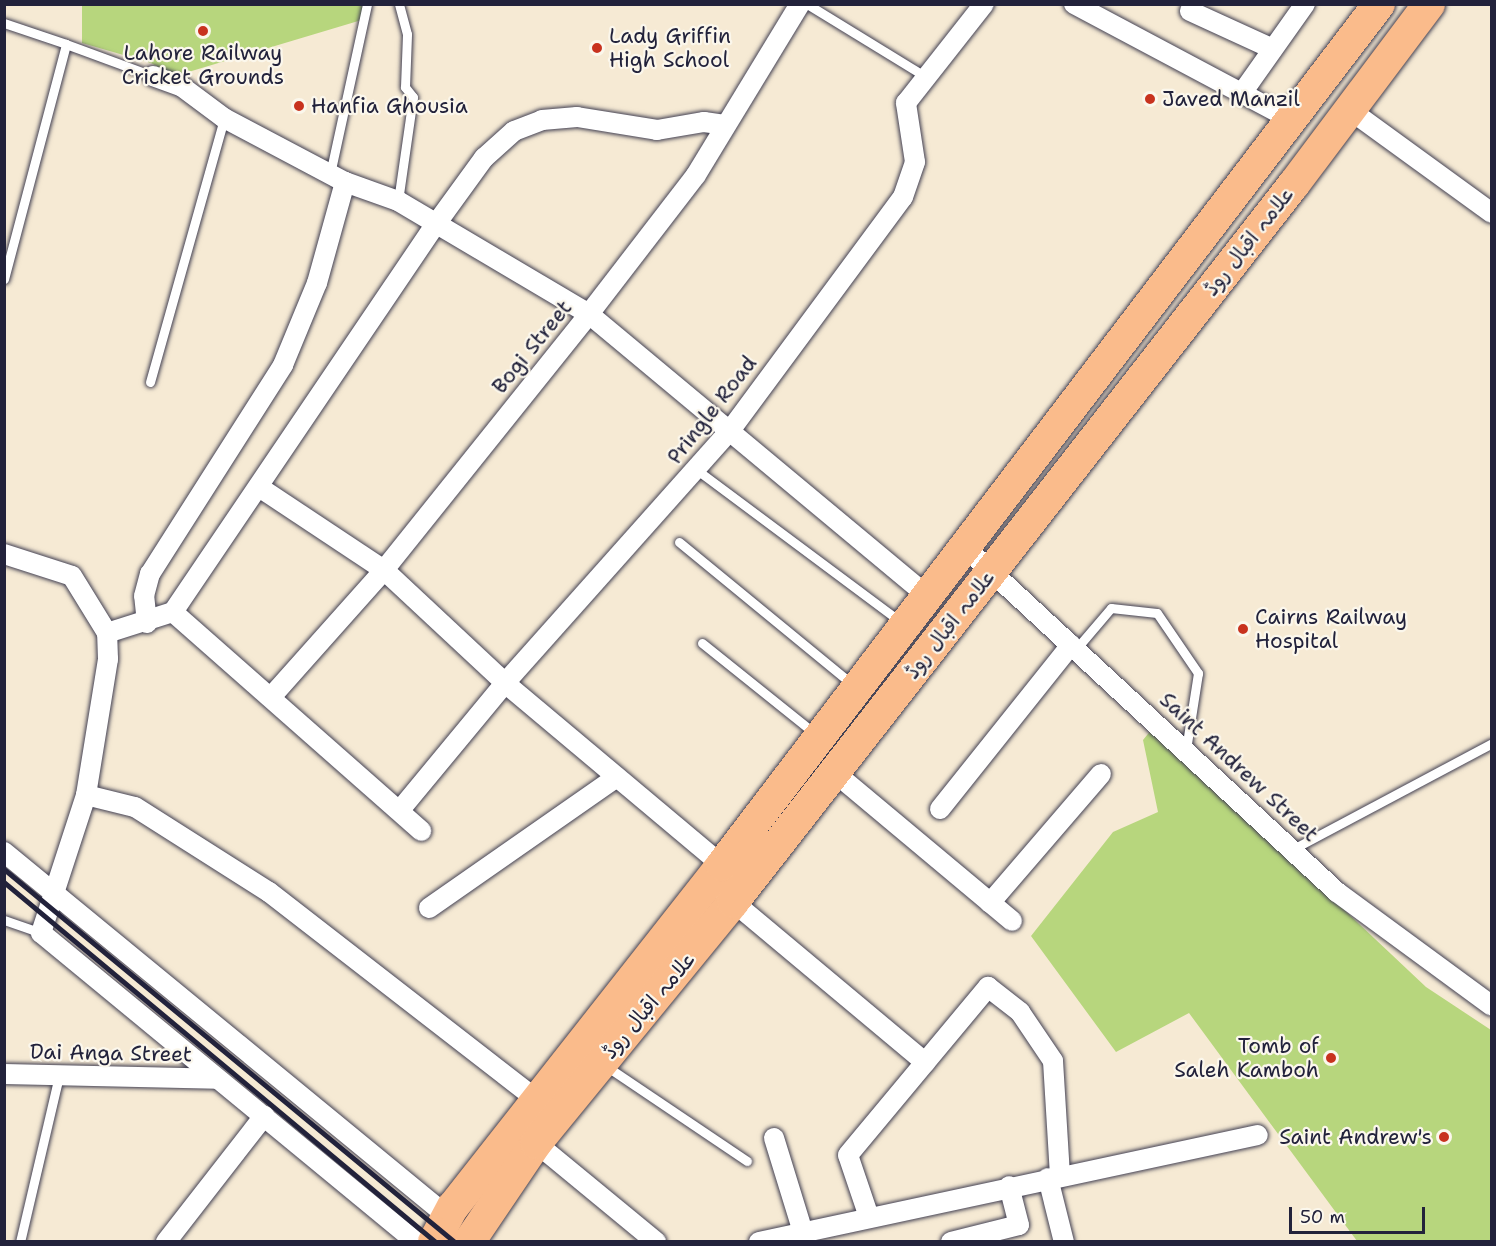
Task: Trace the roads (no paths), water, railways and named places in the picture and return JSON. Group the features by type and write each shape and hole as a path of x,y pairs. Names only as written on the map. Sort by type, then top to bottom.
{"main road":[{"name":"علامہ اقبال روڈ","path":"434,1242 449,1214 536,1099 716,873 1379,4"},
{"name":"علامہ اقبال روڈ","path":"469,1242 536,1143 733,902 1350,110 1428,4"}],"street":[{"name":"Bogi Street","path":"271,697 384,570 589,315 696,175 800,4"},
{"name":"Pringle Road","path":"400,810 505,683 729,432 903,197 915,162 906,103 984,4"},
{"path":"1074,4 1292,120"},
{"path":"1242,93 1305,4"},
{"path":"1190,11 1273,49"},
{"path":"153,76 181,86 224,118 338,178 398,201 589,315 928,596"},
{"path":"1350,110 1491,213"},
{"path":"107,633 147,623 173,612 436,224 484,158 514,131 542,120 577,117 657,130 704,122 725,125"},
{"path":"147,623 144,596 150,574 283,365 317,283 338,178"},
{"path":"259,487 384,570 505,683 617,777 716,873 733,902 925,1062"},
{"name":"Saint Andrew Street","path":"966,548 1337,892 1491,1006"},
{"path":"4,554 72,576 107,633 108,659 86,795 41,933 416,1242"},
{"path":"173,612 400,810 421,831"},
{"path":"940,809 1073,647"},
{"path":"834,772 1012,921"},
{"path":"990,903 1101,774"},
{"path":"429,908 617,777"},
{"path":"86,795 135,807 269,892 536,1099"},
{"path":"4,852 440,1210 449,1214"},
{"path":"869,1217 848,1155 988,987 1020,1012 1053,1061 1054,1176 1064,1242"},
{"name":"Dai Anga Street","path":"4,1074 217,1079"},
{"path":"165,1242 264,1116"},
{"path":"759,1242 1054,1176 1258,1135"},
{"path":"774,1138 803,1232"},
{"path":"536,1143 656,1242"},
{"path":"951,1242 1019,1225 1009,1186"}],"lane":[{"path":"338,178 367,4"},
{"path":"398,201 413,97 405,87 407,34 399,4"},
{"path":"807,4 926,78"},
{"path":"4,23 153,76"},
{"path":"4,279 66,44"},
{"path":"150,382 224,118"},
{"path":"697,470 906,626"},
{"path":"679,542 858,688"},
{"path":"1073,647 1111,608 1157,613 1198,673 1186,750"},
{"path":"702,643 820,737"},
{"path":"1293,849 1491,743"},
{"path":"4,920 41,933"},
{"path":"601,1063 747,1161"},
{"path":"20,1242 59,1076"}],"railway":[{"path":"4,869 455,1242"},
{"path":"4,882 436,1242"}],"place":[{"name":"Lahore Railway Cricket Grounds","path":"203,31"},
{"name":"Lady Griffin High School","path":"597,48"},
{"name":"Javed Manzil","path":"1150,99"},
{"name":"Hanfia Ghousia","path":"299,106"},
{"name":"Cairns Railway Hospital","path":"1243,629"},
{"name":"Tomb of Saleh Kamboh","path":"1331,1058"},
{"name":"Saint Andrew's","path":"1444,1137"}]}
